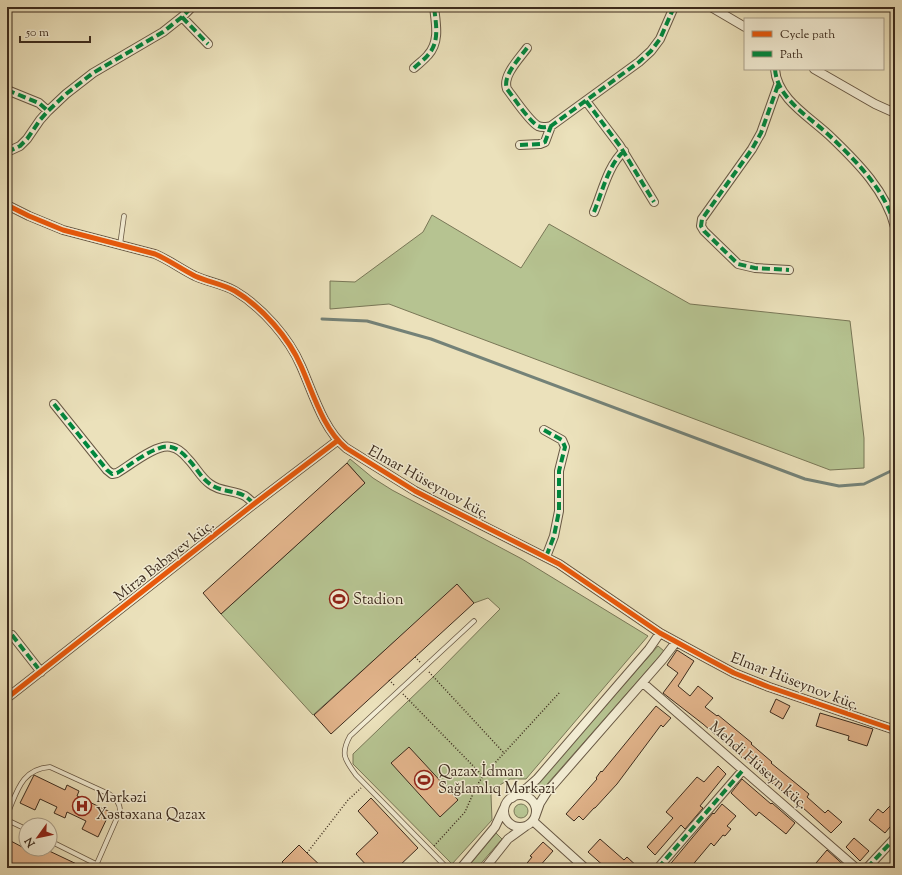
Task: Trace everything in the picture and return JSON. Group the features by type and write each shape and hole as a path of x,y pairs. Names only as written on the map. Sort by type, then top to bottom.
{"street":[{"path":"7,152 20,146 48,111 93,72 163,32 192,7"},
{"path":"414,68 428,55 436,41 437,33 434,7"},
{"path":"527,48 506,77 505,84 507,89 532,120 537,125 544,128 551,126 640,62 652,51 660,39 674,7"},
{"path":"711,7 744,26"},
{"path":"182,17 208,44"},
{"path":"775,70 778,85 784,96 831,137 864,171 883,198 890,211 895,227"},
{"path":"816,70 875,104 895,113"},
{"path":"778,85 761,133 752,149 702,219 701,226 704,231 738,264 756,268 789,270"},
{"path":"7,90 39,103 48,111"},
{"path":"586,101 624,151 654,202"},
{"path":"520,145 540,144 545,142 551,126"},
{"path":"594,212 613,163 624,151"},
{"name":"Elmar Hüseynov küç.","path":"7,205 62,230 155,254 165,258 195,276 223,285 235,292 257,308 271,321 291,346 319,407 337,441 346,448 421,494 546,557 573,573 660,633 734,673 769,687 895,730"},
{"path":"54,404 107,470 112,474 117,473 154,450 163,446 171,446 181,452 204,479 212,485 218,489 246,496 254,504"},
{"path":"544,430 562,440 565,447 559,471 559,510 554,536 546,557"},
{"name":"Mirzə Babayev küç.","path":"7,698 254,504 337,441"},
{"path":"461,868 495,827 505,806 512,798 533,783 649,649 660,633"},
{"path":"12,635 41,672"},
{"path":"485,868 508,840 532,821 547,792 643,683 676,642"},
{"name":"Mehdi Hüseyn küç.","path":"643,683 856,868"},
{"path":"658,868 743,770"},
{"path":"505,806 504,811 506,817 513,825 523,827 532,821 536,807 530,799 521,795 512,798"},
{"path":"532,821 585,868"},
{"path":"867,868 895,838"}],"lane":[{"path":"120,245 124,216"},
{"path":"447,868 365,784 348,764 344,754 345,746 350,736 474,621"},
{"path":"7,815 21,782 26,776 40,768 50,767 109,794 116,799 120,805 120,811 96,866 58,845"},
{"path":"7,820 18,826"}],"path":[{"path":"415,657 504,753"},
{"path":"389,680 483,776"},
{"path":"430,851 465,812 476,787 483,776 560,692"},
{"path":"307,853 348,800 365,784"}],"green space":[{"path":"432,215 521,268 549,224 690,304 850,321 864,438 864,468 830,470 389,304 330,309 330,281 355,282 423,232"},
{"path":"350,459 373,478 392,490 522,559 648,636 526,779 510,779 498,786 491,795 492,820 452,864 353,764 353,754 433,677 500,609 488,598 474,603 457,585 313,715 221,614 365,483 347,463"},
{"path":"658,646 664,651 541,791 535,786"},
{"path":"521,804 526,806 528,811 526,816 521,818 516,816 514,811 516,806"},
{"path":"496,833 502,839 477,868 467,868"}],"building":[{"path":"347,463 365,483 221,614 203,593"},
{"path":"457,584 474,603 331,734 314,715"},
{"path":"677,650 694,661 678,686 690,696 698,686 713,698 705,707 717,716 718,715 752,743 751,744 772,762 771,763 809,794 807,797 825,813 828,810 842,822 831,833 703,724 663,693 678,673 667,665"},
{"path":"776,699 790,706 783,719 770,712"},
{"path":"656,706 671,718 663,727 661,725 617,784 595,808 583,820 579,816 574,821 566,814 597,779 596,778 601,771 602,772"},
{"path":"820,713 873,729 867,746 848,740 849,736 816,726"},
{"path":"409,747 458,800 440,817 391,763"},
{"path":"718,766 726,774 700,806 703,808 685,829 681,825 655,855 647,847 673,818 666,812 697,777 704,782"},
{"path":"34,775 65,790 67,785 79,791 77,796 110,812 98,837 82,829 86,821 67,812 65,818 54,813 57,807 40,799 35,810 20,803"},
{"path":"742,779 795,823 786,834 759,812 756,816 731,793"},
{"path":"371,798 418,848 397,868 369,868 356,854 378,833 358,811"},
{"path":"722,804 736,816 727,826 731,829 725,836 723,835 714,846 711,843 690,868 667,868 713,813 714,814"},
{"path":"891,805 895,808 895,821 885,833 869,820 878,809 883,813"},
{"path":"854,838 869,851 860,861 846,847"},
{"path":"7,839 18,845 18,857 58,857 58,855 85,868 7,868"},
{"path":"600,839 624,860 627,857 639,868 606,868 588,852"},
{"path":"543,842 553,851 538,868 523,868 532,857 530,856"},
{"path":"299,845 323,868 289,868 282,862"},
{"path":"827,850 847,868 821,868 816,863"}],"waterway":[{"path":"322,319 367,321 431,339 805,479 839,486 864,484 895,469"}],"marked path":[{"path":"7,152 20,146 27,139 40,120 66,94 93,73 163,32 192,7"},
{"path":"414,68 425,59 432,50 436,39 434,7"},
{"path":"527,48 509,73 506,84 507,89 534,123 541,127 551,126 639,62 651,51 660,39 674,7"},
{"path":"182,17 208,44"},
{"path":"775,70 777,80 789,99 842,148 870,178 885,201 895,227"},
{"path":"778,85 761,133 752,149 702,219 701,226 704,231 738,264 755,268 789,270"},
{"path":"7,90 39,103 48,111"},
{"path":"586,101 620,146 654,202"},
{"path":"520,145 540,144 545,142 551,126"},
{"path":"594,212 610,171 618,157 624,151"},
{"path":"54,404 107,470 112,474 117,473 158,448 171,447 184,455 204,479 214,487 245,496 254,504"},
{"path":"544,430 562,440 565,447 559,471 559,511 554,536 546,557"},
{"path":"12,635 41,672"},
{"path":"658,868 743,770"},
{"path":"867,868 895,838"}],"cycle path":[{"path":"7,205 63,230 155,254 195,276 235,291 265,314 282,334 296,355 314,399 325,421 331,431 346,448 415,491 559,564 660,633 734,673 769,687 895,730"},
{"path":"7,698 254,504 337,441"}],"place":[{"name":"Stadion","path":"339,599"},
{"name":"Qazax İdman Sağlamlıq Mərkəzi","path":"424,780"},
{"name":"Mərkəzi Xəstəxana Qazax","path":"82,806"}]}
